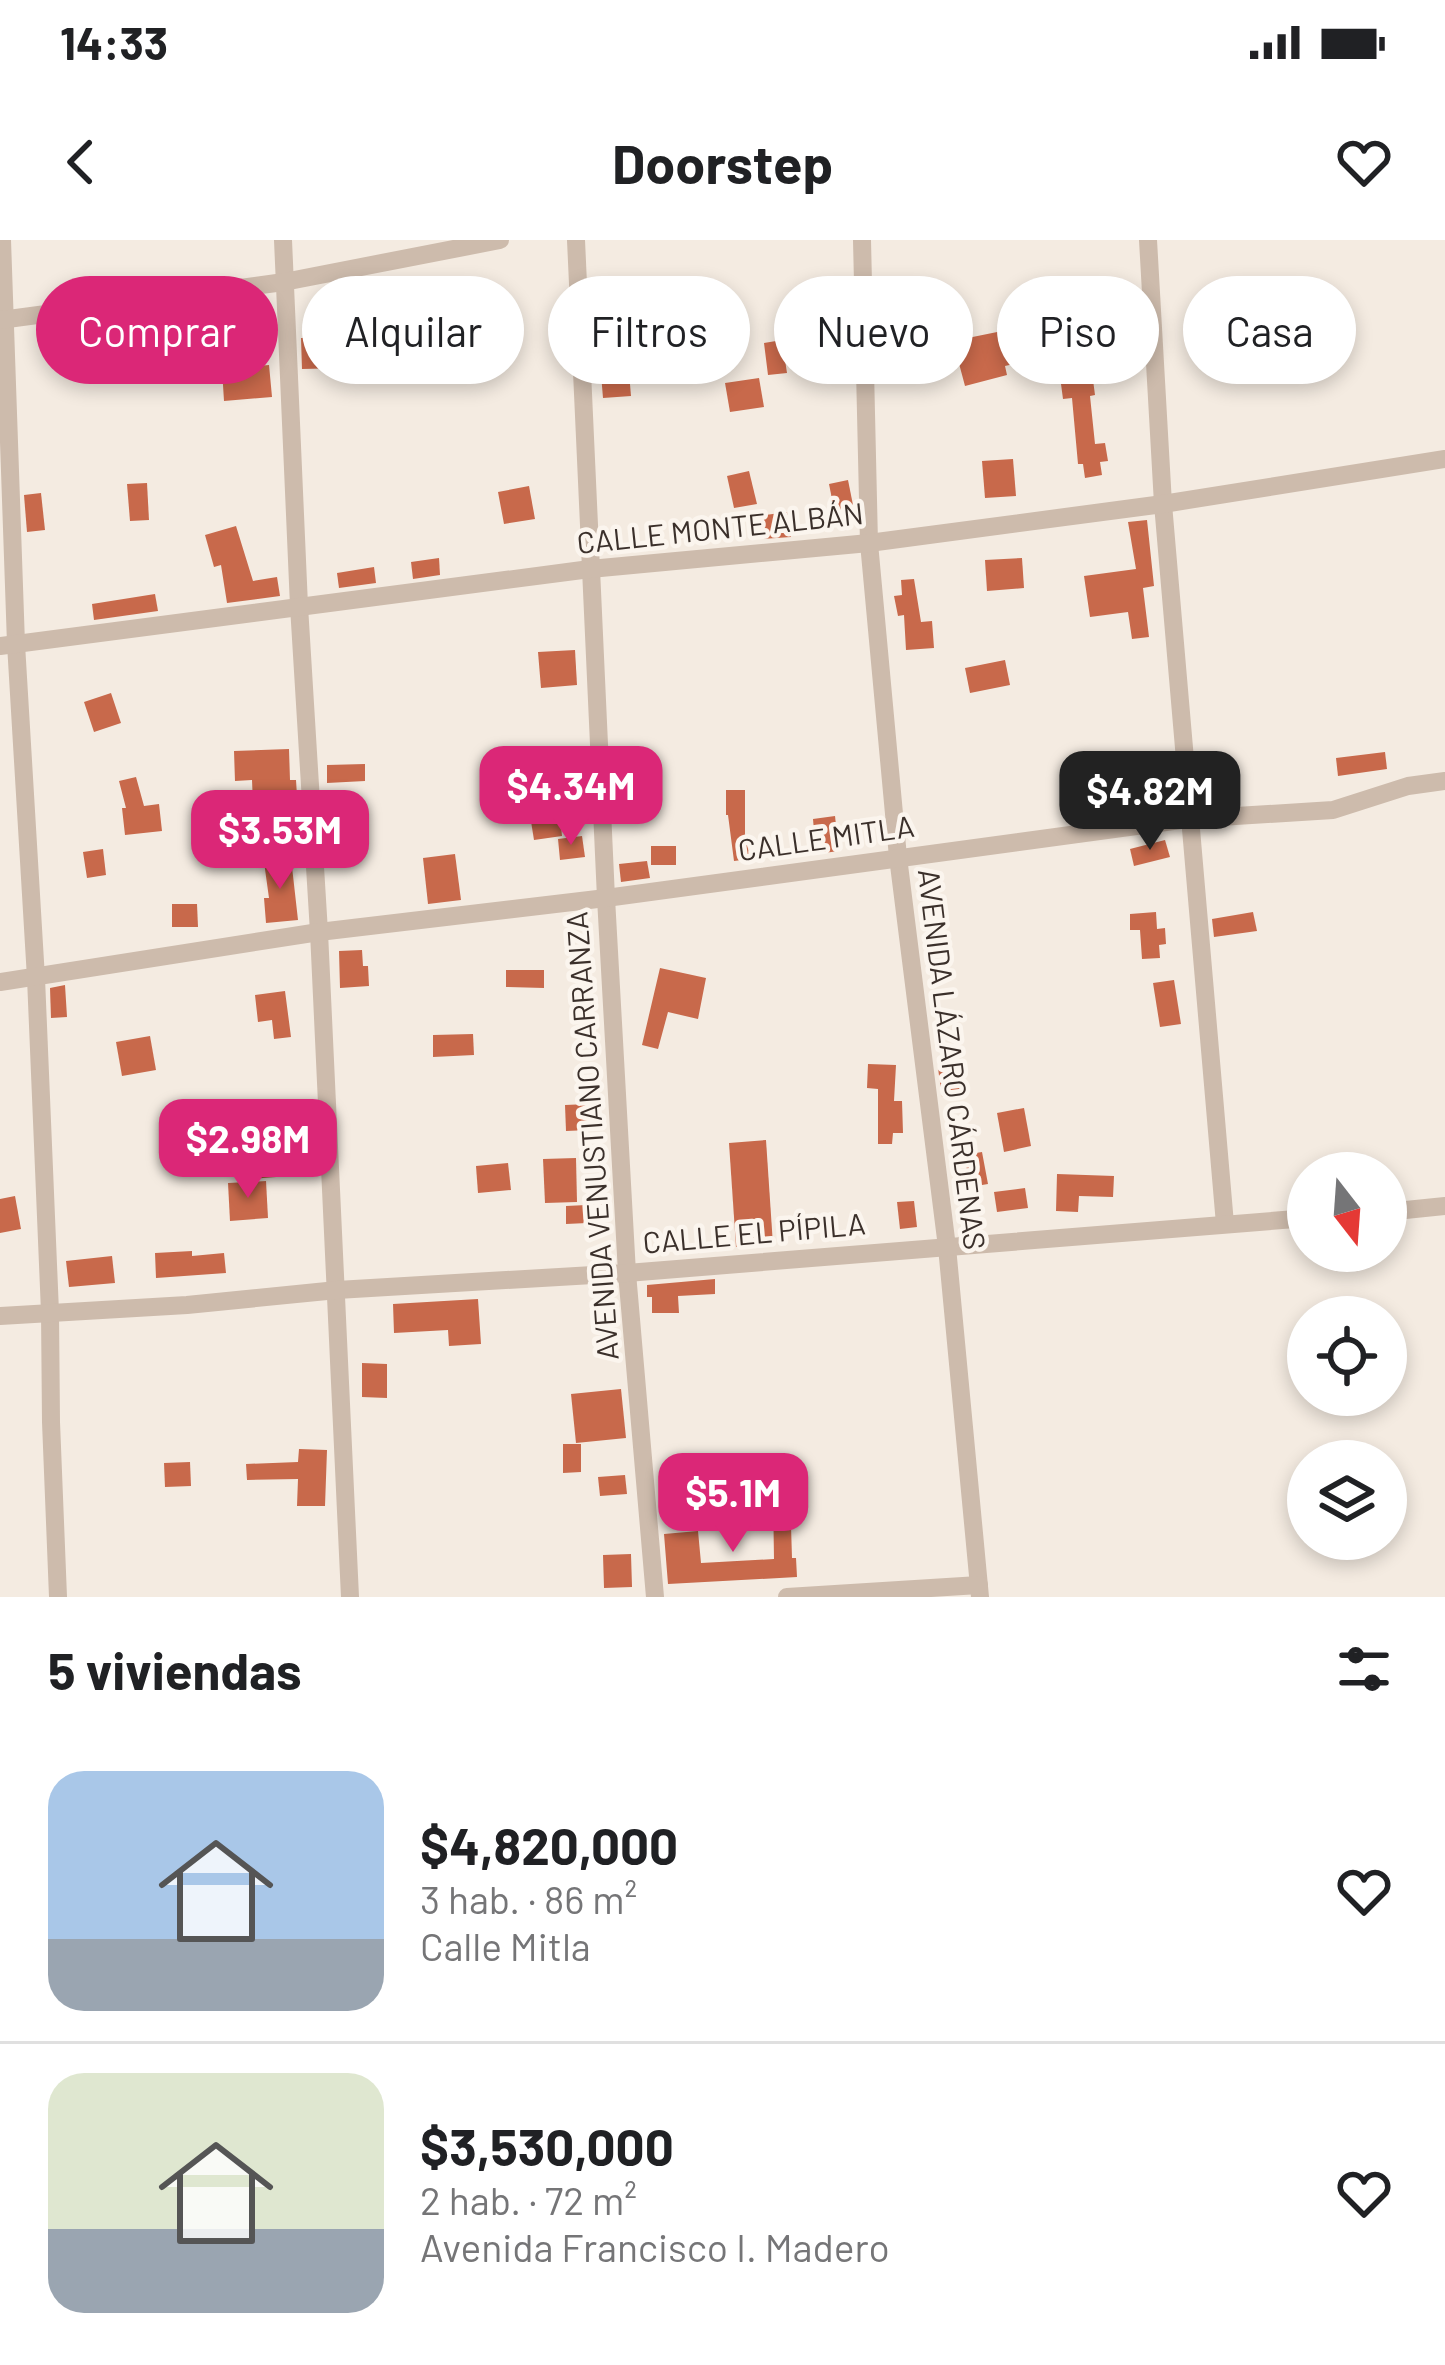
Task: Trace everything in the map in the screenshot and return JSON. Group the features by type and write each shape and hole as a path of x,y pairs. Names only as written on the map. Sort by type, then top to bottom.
{"street":[{"path":"2,240 8,645 36,978 58,1597"},
{"path":"283,240 350,1597"},
{"path":"3,319 284,282 500,240"},
{"name":"AVENIDA VENUSTIANO CARRANZA","path":"576,240 605,898 627,1273 655,1597"},
{"name":"AVENIDA LÁZARO CÁRDENAS","path":"862,240 868,543 898,856 947,1246 980,1591"},
{"path":"1148,240 1162,504 1225,1225"},
{"name":"CALLE MONTE ALBÁN","path":"8,645 590,569 868,543 1162,504 1445,459"},
{"name":"CALLE MITLA","path":"0,982 319,932 1188,818 1334,811 1408,786 1445,781"},
{"path":"1407,1210 1445,1206"},
{"name":"CALLE EL PÍPILA","path":"0,1316 627,1273 1287,1220"},
{"path":"787,1597 980,1591"}],"building":[{"path":"997,332 997,378 973,384 973,337"},
{"path":"774,341 774,374 768,375 764,343"},
{"path":"759,378 764,407 730,412 725,384 750,384 750,379"},
{"path":"223,384 271,384 272,397 224,401"},
{"path":"602,384 630,384 631,396 603,398"},
{"path":"1061,384 1094,384 1095,395 1090,396 1095,444 1105,443 1108,461 1100,462 1102,475 1085,478 1083,464 1078,464 1072,398 1063,399"},
{"path":"1013,459 1016,496 985,498 982,461"},
{"path":"749,471 757,504 734,508 727,476"},
{"path":"848,480 854,510 835,514 829,484"},
{"path":"147,483 149,520 130,521 127,484"},
{"path":"529,486 535,519 504,524 498,492"},
{"path":"41,493 45,530 27,532 24,495"},
{"path":"787,512 791,537 762,539 759,516"},
{"path":"1147,520 1154,586 1143,588 1149,637 1132,639 1128,612 1090,617 1084,576 1136,569 1128,522"},
{"path":"236,526 253,581 277,577 280,596 227,603 221,565 214,567 205,535"},
{"path":"439,558 440,575 413,579 411,562"},
{"path":"1022,558 1024,588 987,591 985,560"},
{"path":"374,567 376,583 339,588 337,573"},
{"path":"914,579 921,622 932,621 934,648 906,650 904,615 898,616 894,596 902,595 901,580"},
{"path":"155,594 158,611 94,620 92,604"},
{"path":"575,650 577,685 541,688 538,652"},
{"path":"1005,660 1010,685 970,693 965,668"},
{"path":"111,693 121,723 94,732 84,702"},
{"path":"289,749 299,827 254,829 252,780 235,781 234,751"},
{"path":"551,750 553,769 526,772 524,753"},
{"path":"1385,752 1387,769 1338,776 1336,758"},
{"path":"365,764 365,781 327,783 327,765"},
{"path":"136,777 144,806 159,804 162,831 125,835 122,808 126,808 119,781"},
{"path":"726,790 745,790 750,859 734,861"},
{"path":"559,805 562,836 534,840 529,809"},
{"path":"835,816 839,851 816,854 813,819"},
{"path":"582,836 585,857 560,860 558,839"},
{"path":"1165,840 1170,857 1134,866 1130,849"},
{"path":"651,846 676,846 676,865 651,865"},
{"path":"103,849 106,875 87,878 83,852"},
{"path":"455,854 461,900 428,904 423,858"},
{"path":"291,858 298,920 266,923 264,898 269,898 264,862"},
{"path":"647,861 650,878 621,882 619,864"},
{"path":"172,904 197,904 198,927 172,927"},
{"path":"1156,912 1157,929 1165,928 1166,944 1159,945 1160,958 1142,959 1140,930 1130,930 1130,914"},
{"path":"1253,912 1257,931 1214,937 1212,919"},
{"path":"362,950 369,986 340,988 339,951"},
{"path":"660,968 706,978 698,1019 668,1012 658,1049 642,1045"},
{"path":"506,970 544,970 544,988 506,987"},
{"path":"1174,980 1181,1024 1160,1027 1153,983"},
{"path":"65,985 67,1017 51,1018 50,988"},
{"path":"285,991 291,1037 274,1039 272,1020 258,1022 255,995"},
{"path":"473,1034 474,1055 433,1057 433,1035"},
{"path":"150,1036 156,1070 122,1076 116,1042"},
{"path":"868,1064 896,1065 894,1101 902,1101 903,1133 893,1133 892,1144 878,1144 878,1089 867,1088"},
{"path":"960,1067 962,1096 942,1097 938,1068"},
{"path":"588,1104 589,1130 566,1131 565,1105"},
{"path":"1024,1108 1031,1146 1004,1152 997,1113"},
{"path":"286,1137 289,1176 250,1179 249,1140"},
{"path":"766,1140 773,1245 736,1247 729,1143"},
{"path":"184,1145 187,1164 164,1168 161,1148"},
{"path":"982,1152 988,1184 970,1187 964,1155"},
{"path":"576,1158 577,1202 545,1203 543,1159"},
{"path":"508,1163 511,1190 478,1193 476,1166"},
{"path":"1057,1174 1114,1176 1113,1197 1079,1196 1078,1212 1056,1211"},
{"path":"266,1181 268,1218 230,1221 228,1183"},
{"path":"1025,1188 1028,1208 997,1212 994,1192"},
{"path":"15,1196 21,1229 0,1233 0,1199"},
{"path":"914,1201 917,1227 900,1229 897,1202"},
{"path":"607,1204 608,1222 566,1224 566,1206"},
{"path":"192,1251 192,1256 224,1253 226,1273 156,1278 155,1253"},
{"path":"112,1256 115,1283 69,1287 66,1261"},
{"path":"715,1279 715,1294 678,1296 679,1313 652,1313 647,1285"},
{"path":"478,1299 481,1344 449,1346 448,1330 394,1333 393,1304"},
{"path":"362,1363 387,1364 387,1398 362,1397"},
{"path":"621,1389 626,1438 576,1443 571,1394"},
{"path":"563,1444 581,1444 581,1472 563,1473"},
{"path":"299,1449 327,1450 325,1506 297,1506 298,1479 247,1480 246,1464 298,1462"},
{"path":"190,1462 191,1486 165,1487 164,1463"},
{"path":"625,1475 627,1494 600,1496 598,1477"},
{"path":"790,1493 797,1577 668,1584 664,1534 698,1531 701,1563 774,1559 773,1494"},
{"path":"631,1554 632,1587 604,1588 603,1555"}]}
